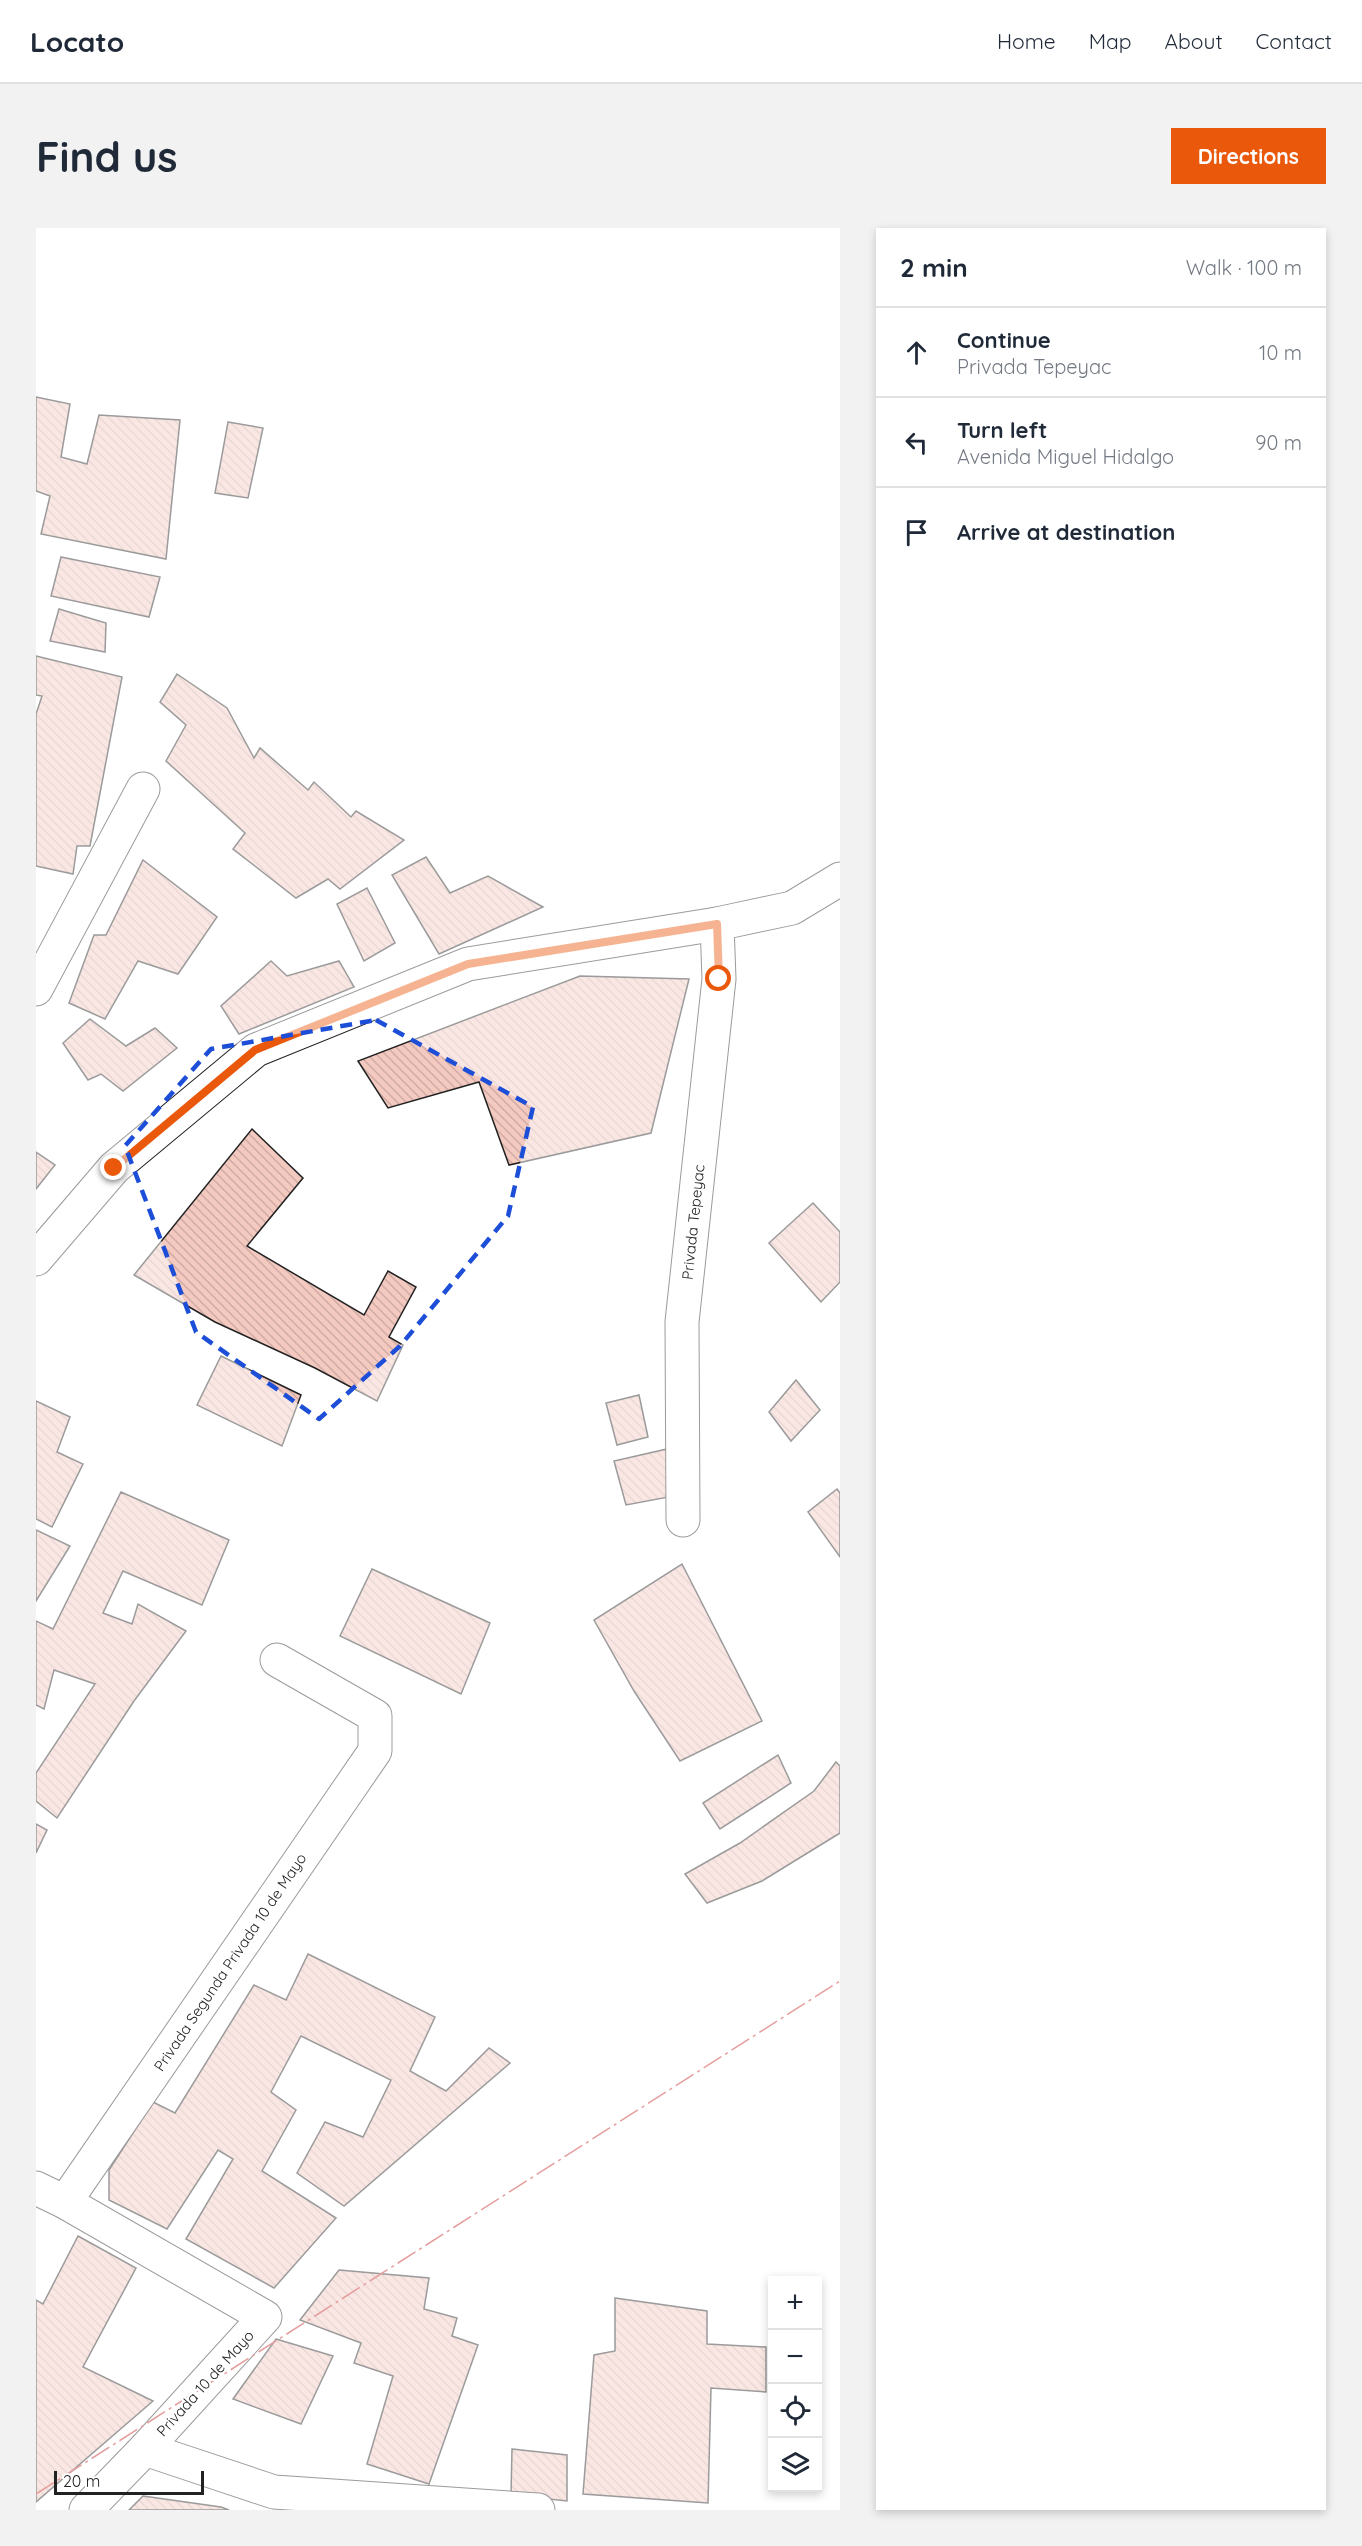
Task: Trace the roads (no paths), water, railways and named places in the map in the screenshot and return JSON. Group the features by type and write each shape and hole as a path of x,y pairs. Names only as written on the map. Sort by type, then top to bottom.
{"street":[{"path":"36,989 143,789"},
{"path":"36,1259 114,1168 255,1050 468,964 717,924 792,908 840,879"},
{"name":"Privada Tepeyac","path":"683,1520 682,1322 719,979 717,924"},
{"name":"Privada Segunda Privada 10 de Mayo","path":"65,2202 375,1751 375,1716 277,1660"},
{"path":"36,2188 65,2202"},
{"name":"Privada 10 de Mayo","path":"65,2202 265,2318 146,2449 86,2510"},
{"name":"Privada 10 de Mayo","path":"146,2449 274,2492 538,2510"}]}
